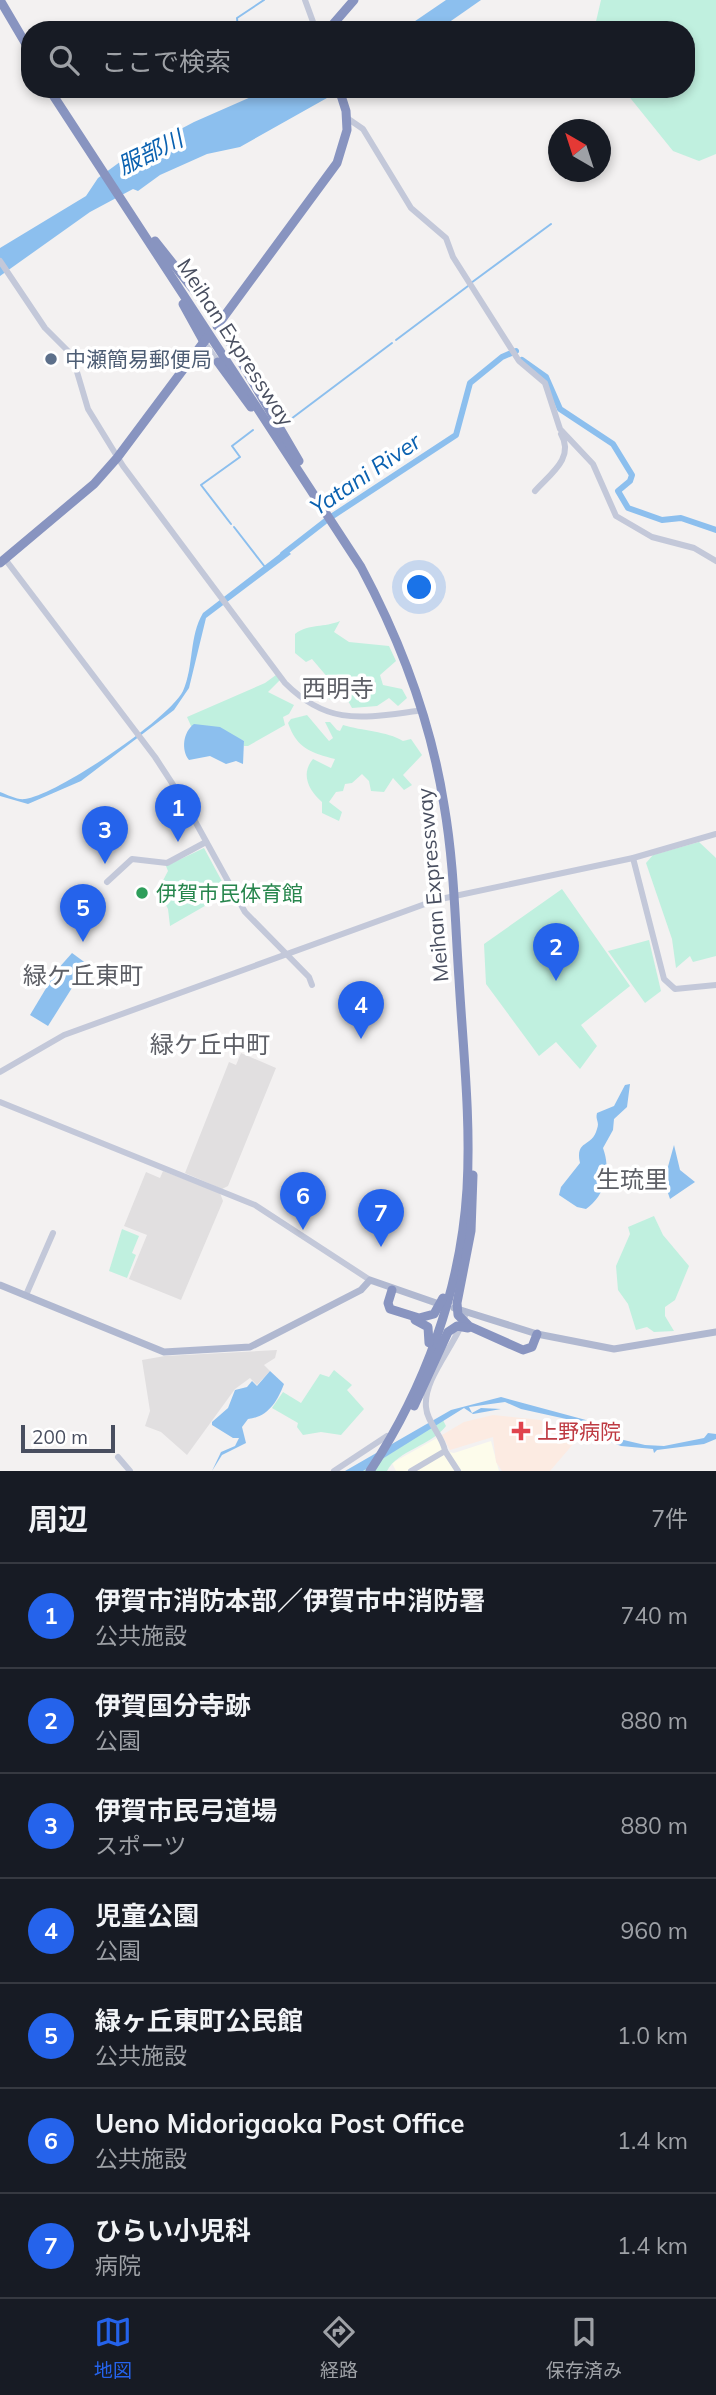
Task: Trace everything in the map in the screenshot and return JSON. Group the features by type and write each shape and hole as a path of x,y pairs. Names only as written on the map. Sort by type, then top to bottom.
{"highway":[{"path":"0,0 21,36"},
{"path":"336,21 354,0"},
{"path":"0,9 21,45"},
{"path":"54,98 94,154"},
{"path":"2,561 71,505 117,458 205,341 147,235 60,98"},
{"path":"300,463 218,325 337,163 346,141 347,118 341,98"},
{"path":"147,235 208,309"},
{"name":"Meihan Expressway","path":"147,235 289,455 332,516"},
{"name":"Meihan Expressway","path":"147,235 300,463 383,598 423,696 445,783 455,883 468,1133 465,1211 455,1271 407,1419 372,1471"},
{"path":"218,362 289,455"},
{"name":"Meihan Expressway","path":"372,1471 411,1407 443,1332 460,1271 472,1170 456,901"},
{"path":"390,1289 388,1303 395,1312 423,1318 434,1314 441,1306 460,1220 468,1133"},
{"path":"472,1170 471,1231 457,1303 458,1315 469,1326 523,1350 532,1347 538,1334"},
{"path":"390,1289 385,1302 387,1310 422,1322 430,1333 411,1407"},
{"path":"411,1407 446,1335 454,1327 468,1328 525,1353 535,1349 538,1334"}],"main road":[{"path":"0,1285 164,1352 240,1349 262,1342 361,1290 370,1280 464,1314 538,1334 614,1349 716,1332"}],"street":[{"path":"305,0 313,21"},
{"path":"347,118 363,129 411,208 446,238 453,257 522,365 545,383 566,454 535,491"},
{"path":"0,261 53,338 72,355 88,409 117,458 285,683 309,705 326,712 369,718 417,711"},
{"path":"208,309 218,325"},
{"path":"205,341 218,362"},
{"path":"560,429 593,464 616,516 646,534 694,548 716,561"},
{"path":"2,561 141,738 185,803 245,912 309,977 312,985"},
{"path":"0,1072 64,1035 436,900 633,858 716,834"},
{"path":"107,881 132,859 169,863 206,842"},
{"path":"633,858 664,979 675,989 716,985"},
{"path":"0,1102 255,1205 370,1280"},
{"path":"26,1296 53,1233"},
{"path":"458,1471 445,1451 427,1412 426,1402 435,1375 460,1330 464,1314"},
{"path":"334,1471 387,1436"},
{"path":"411,1471 420,1469 445,1451"},
{"path":"118,1457 130,1471"}],"shaded area":[{"path":"241,1053 276,1068 228,1186 222,1189 185,1173 229,1062 236,1065"},
{"path":"163,1171 220,1193 223,1201 181,1300 129,1279 147,1235 124,1226 146,1172 160,1178"},
{"path":"277,1350 275,1358 264,1365 270,1371 257,1385 250,1378 235,1389 187,1455 161,1432 145,1426 150,1411 142,1360 165,1356"},
{"path":"493,1415 540,1420 580,1436 550,1471 502,1471 496,1462 493,1437 450,1450 442,1435 464,1422"},
{"path":"437,1438 443,1451 454,1453 491,1441 499,1471 396,1471 392,1463"}],"green space":[{"path":"601,0 716,0 716,154 699,161 673,151 630,98 695,98 695,21 596,21"},
{"path":"340,621 334,632 349,642 389,646 396,661 380,675 383,685 402,689 407,698 398,706 389,698 377,706 352,708 342,690 337,691 331,700 318,693 329,679 312,659 306,662 295,653 295,634 306,628"},
{"path":"276,675 280,680 268,692 294,705 289,714 283,717 285,725 248,746 244,746 244,741 219,729 191,726 187,717 265,683"},
{"path":"307,715 329,741 333,738 325,722 330,722 340,731 343,725 390,735 403,741 411,739 422,755 403,775 412,785 404,790 393,778 384,792 371,791 369,781 362,774 352,783 345,784 343,791 336,792 329,802 342,812 339,821 322,813 322,802 310,788 307,770 313,759 331,768 335,759 312,752 296,739 288,723 291,719"},
{"path":"699,842 716,858 716,956 693,962 690,956 676,968 672,939 646,863 653,855"},
{"path":"204,848 225,887 210,903 170,926 168,909 158,890 168,871 166,866"},
{"path":"562,889 630,986 581,1025 597,1046 580,1069 556,1042 539,1056 486,984 484,944"},
{"path":"649,940 661,991 645,1003 608,951"},
{"path":"654,1216 663,1235 689,1266 675,1300 665,1307 665,1316 674,1331 654,1332 647,1327 636,1330 628,1304 618,1290 616,1266 630,1234 628,1227"},
{"path":"122,1229 139,1236 132,1253 136,1255 127,1278 109,1271"},
{"path":"334,1370 352,1385 347,1390 364,1409 341,1435 321,1432 303,1435 297,1427 298,1423 272,1408 283,1392 301,1403 320,1374 329,1377"},
{"path":"443,1420 446,1426 440,1433 399,1458 387,1471 363,1471"}],"water":[{"path":"446,0 481,0 451,21 415,21"},
{"name":"服部川","path":"249,98 327,98 240,147 207,154 160,175 138,191 133,189 90,212 0,276 0,248 86,196 98,178 124,159 194,122"},
{"path":"286,549 291,554 206,618 189,688 174,710 81,781 28,804 0,796 0,792 25,799 61,784 111,754 157,719 174,704 183,691 203,613"},
{"path":"194,724 220,727 244,741 243,764 236,761 226,764 210,756 189,760 184,741"},
{"path":"72,953 87,964 48,1026 30,1015 57,970"},
{"path":"630,1084 627,1107 614,1119 613,1130 603,1148 607,1165 602,1189 586,1209 577,1207 559,1195 561,1187 580,1163 580,1150 595,1135 598,1127 597,1113 614,1106 625,1085"},
{"path":"674,1145 680,1170 695,1182 670,1199 664,1181"},
{"path":"270,1371 284,1384 278,1397 266,1412 248,1419 242,1427 246,1443 222,1455 212,1471 221,1452 235,1446 239,1438 233,1438 212,1425 212,1422 228,1408 235,1390 247,1387 252,1381 257,1386"},
{"path":"501,1397 597,1423 611,1437 645,1445 664,1446 704,1438 708,1433 716,1434 716,1439 704,1444 657,1450 654,1453 653,1449 621,1446 584,1433 590,1430 600,1433 598,1426 521,1409 505,1402 469,1407 472,1413 481,1408 501,1409 473,1414 464,1408 363,1471 345,1471 451,1410"}],"waterway":[{"path":"237,21 237,18 264,0"},
{"path":"471,283 551,224"},
{"path":"396,340 468,286"},
{"path":"270,395 287,422 392,343"},
{"name":"Yatani River","path":"283,554 328,519 456,435 470,383 502,357 516,351"},
{"name":"Yatani River","path":"522,360 546,377 560,409 613,444 632,475 630,481 618,491 628,508 662,520 681,518 716,530"},
{"path":"231,524 201,485 240,457 232,446 253,430"},
{"path":"234,527 265,567"}],"place":[{"name":"中瀬簡易郵便局","path":"51,359"},
{"name":"伊賀市消防本部／伊賀市中消防署","path":"178,842"},
{"name":"伊賀市民弓道場","path":"105,864"},
{"name":"伊賀市民体育館","path":"142,893"},
{"name":"緑ヶ丘東町公民館","path":"83,942"},
{"name":"伊賀国分寺跡","path":"556,981"},
{"name":"児童公園","path":"361,1039"},
{"name":"Ueno Midorigaoka Post Office","path":"303,1230"},
{"name":"ひらい小児科","path":"381,1247"},
{"name":"上野病院","path":"521,1431"}],"district":[{"name":"西明寺","path":"338,688"},
{"name":"緑ケ丘東町","path":"83,975"},
{"name":"緑ケ丘中町","path":"210,1044"},
{"name":"生琉里","path":"632,1179"}]}
